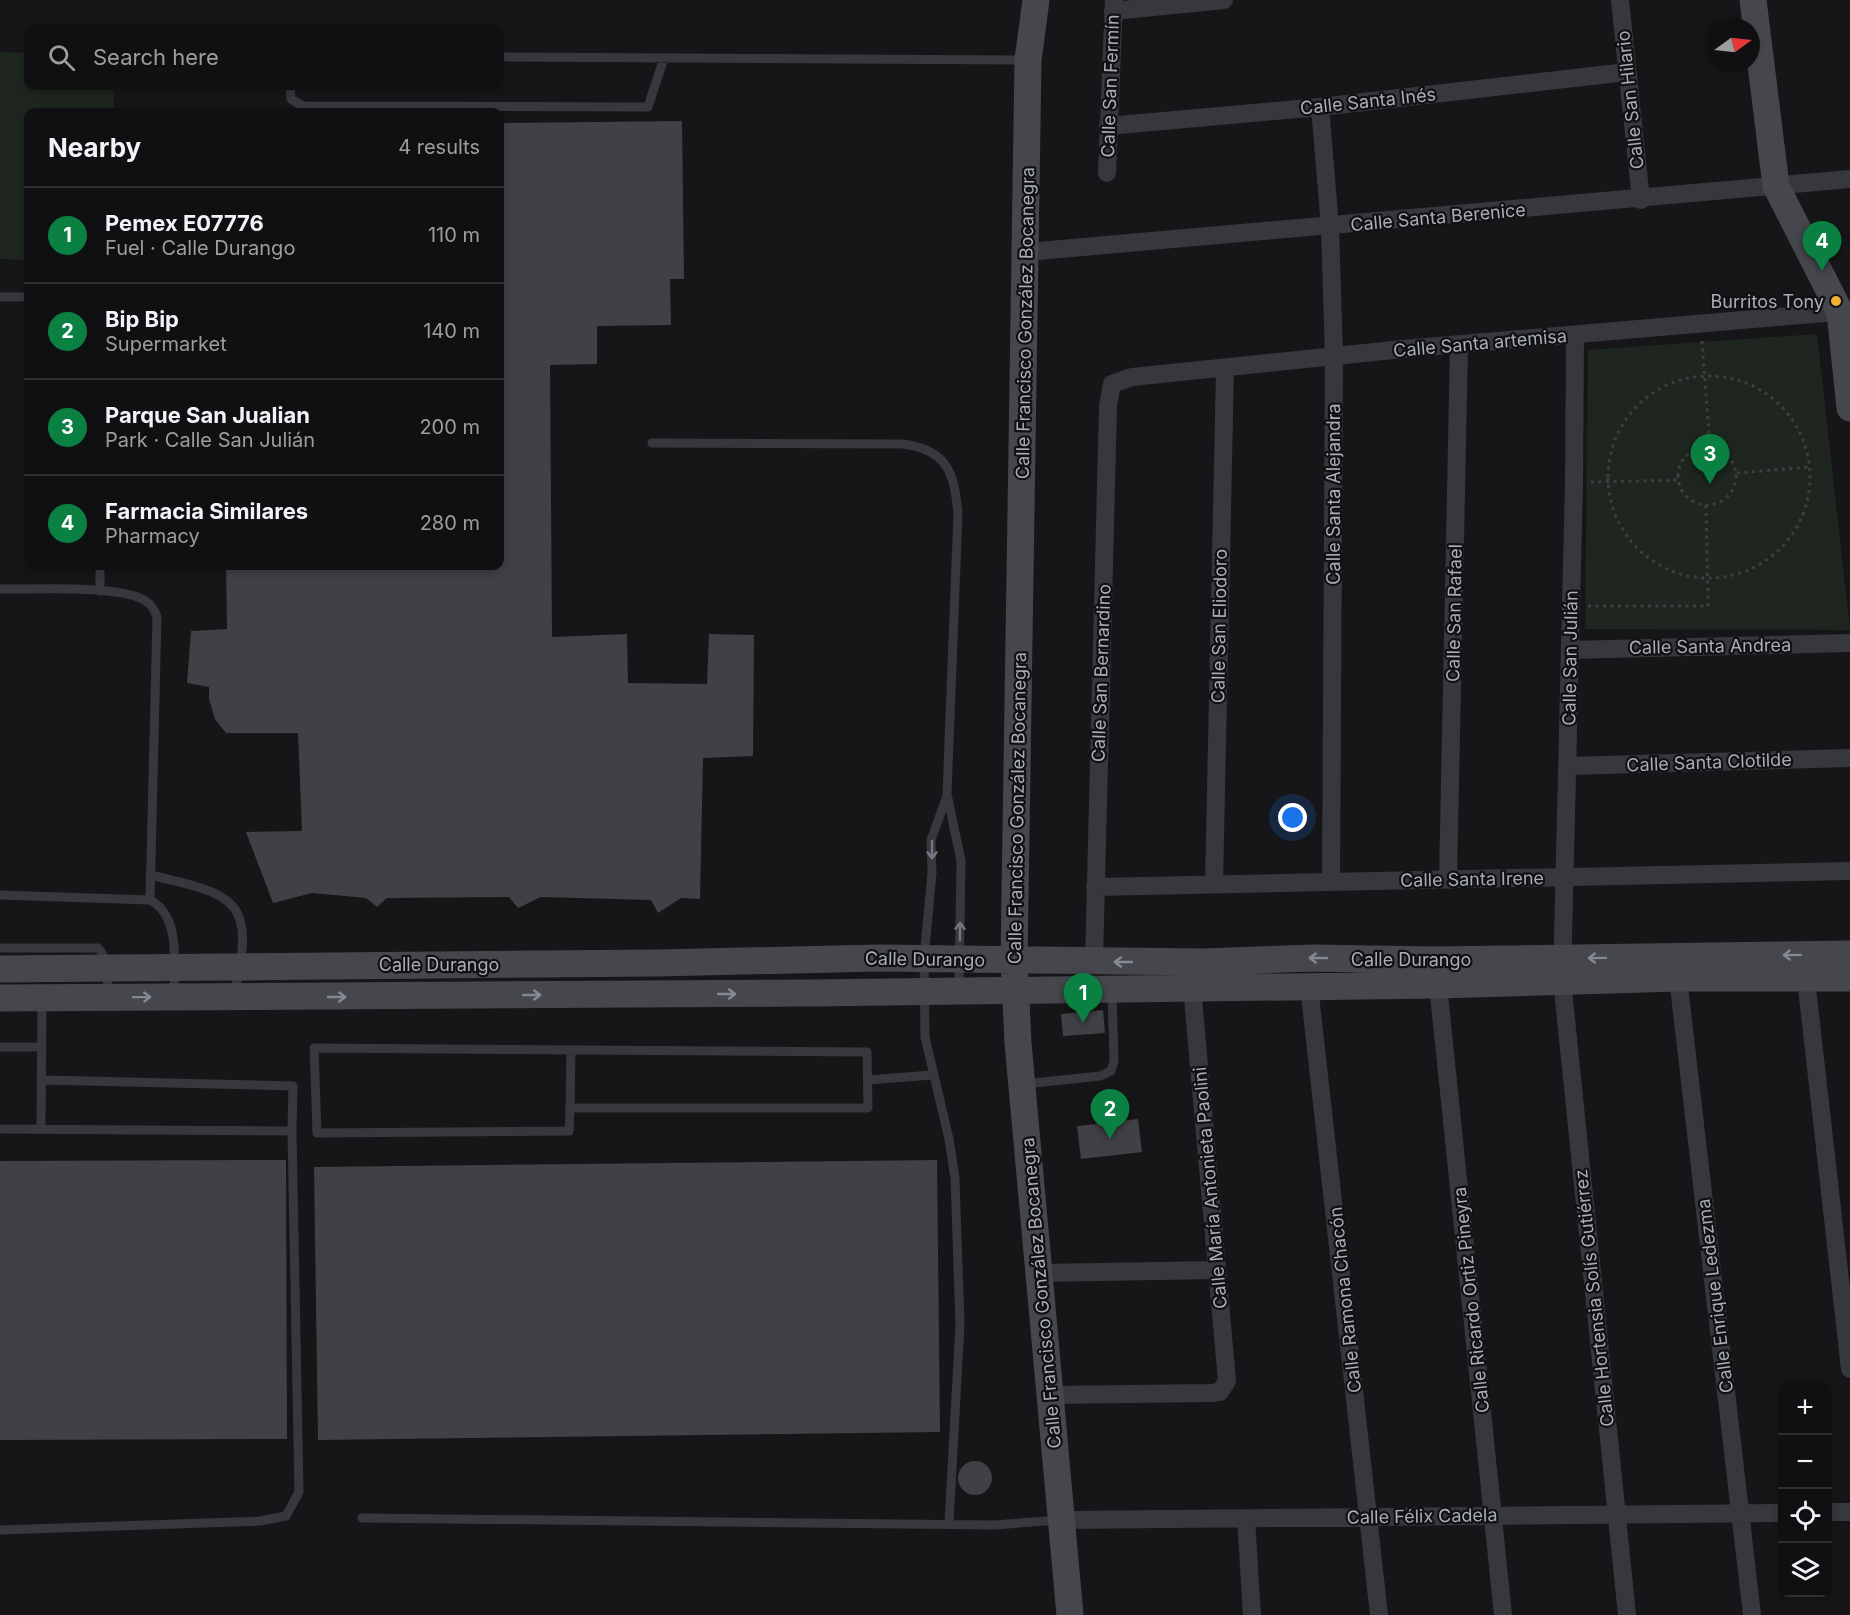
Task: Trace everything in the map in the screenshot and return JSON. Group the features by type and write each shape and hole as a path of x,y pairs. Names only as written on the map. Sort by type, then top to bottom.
{"main road":[{"name":"Calle Francisco González Bocanegra","path":"1036,0 1028,60 1014,961 1022,1084 1070,1615"},
{"path":"1753,0 1776,186 1845,311 1850,408"},
{"name":"Calle Durango","path":"0,998 1438,985 1562,969 1850,954"},
{"name":"Calle Durango","path":"0,969 924,958 1094,962 1313,958 1562,969 1678,978 1850,978"}],"street":[{"path":"1114,6 1224,0"},
{"name":"Calle San Hilario","path":"1620,0 1641,200"},
{"name":"Calle San Fermín","path":"1107,173 1114,6"},
{"name":"Calle Santa Inés","path":"1108,126 1320,107 1627,72"},
{"name":"Calle Santa Alejandra","path":"1320,107 1330,227 1334,356 1331,881"},
{"name":"Calle Santa Berenice","path":"1026,252 1641,200 1850,179"},
{"name":"Calle Santa artemisa","path":"1112,384 1132,377 1334,356 1845,311"},
{"name":"Calle San Julián","path":"1562,969 1574,482 1575,335"},
{"name":"Calle San Rafael","path":"1448,880 1459,345"},
{"name":"Calle San Eliodoro","path":"1214,884 1225,369"},
{"name":"Calle San Bernardino","path":"1094,962 1108,406 1112,384"},
{"name":"Calle Santa Andrea","path":"1570,650 1850,642"},
{"name":"Calle Santa Clotilde","path":"1568,766 1850,758"},
{"name":"Calle Santa Irene","path":"1095,887 1850,872"},
{"name":"Calle Hortensia Solís Gutiérrez","path":"1562,969 1615,1514 1627,1615"},
{"name":"Calle Enrique Ledezma","path":"1678,978 1752,1615"},
{"path":"1806,979 1850,1369"},
{"name":"Calle Ricardo Ortiz Pineyra","path":"1438,985 1503,1615"},
{"name":"Calle Ramona Chacón","path":"1309,986 1379,1615"},
{"name":"Calle María Antonieta Paolini","path":"1050,1395 1211,1393 1225,1387 1227,1374 1192,987"},
{"path":"1039,1273 1217,1270"},
{"path":"1832,1512 1850,1512"},
{"name":"Calle Félix Cadela","path":"1062,1520 1778,1513"},
{"path":"1246,1518 1252,1615"}],"lane":[{"path":"504,57 1028,60"},
{"path":"290,90 291,99 303,106 648,107 664,58"},
{"path":"0,297 24,297"},
{"path":"652,443 903,444 918,446 932,452 947,464 955,481 958,513 947,794 961,861 959,990"},
{"path":"100,570 100,591"},
{"path":"0,590 100,591 146,601 153,608 157,617 150,900"},
{"path":"947,794 931,840 932,873 924,958 925,1037 932,1075 949,1139 955,1178 960,1324 949,1523"},
{"path":"150,875 211,889 234,904 241,922 241,965 234,997"},
{"path":"0,895 150,900 160,905 168,916 174,966 174,997"},
{"path":"0,948 98,948 104,954 107,967 108,998"},
{"path":"1022,1084 1100,1076 1111,1071 1114,1061 1112,988"},
{"path":"41,1127 42,998"},
{"path":"0,1047 42,1047"},
{"path":"570,1108 868,1108 867,1052 314,1048 317,1133 569,1131 571,1050"},
{"path":"868,1080 932,1075"},
{"path":"0,1530 260,1521 286,1516 299,1492 293,1086 42,1080"},
{"path":"0,1129 41,1127 292,1131"},
{"path":"362,1518 994,1524 1062,1520"}],"path":[{"path":"1701,324 1710,447"},
{"path":"1704,375 1735,378 1763,390 1786,411 1803,437 1810,467 1810,488 1805,509 1797,528 1784,546 1768,560 1749,570 1729,576 1708,578 1683,574 1659,565 1639,550 1623,530 1616,514 1608,482 1609,459 1616,437 1627,417 1642,400 1661,387 1682,378 1704,375"},
{"path":"1701,447 1710,447 1725,452 1731,458 1736,473 1736,483 1725,500 1706,505 1688,498 1678,480 1678,471 1686,456 1701,447"},
{"path":"1736,473 1810,467"},
{"path":"1574,482 1678,480"},
{"path":"1584,606 1708,606 1706,505"}],"shaded area":[{"path":"0,52 24,53 24,90 114,90 113,108 24,108 24,260 0,259"},
{"path":"1817,334 1850,630 1585,629 1588,350"}],"building":[{"path":"682,121 684,279 670,279 671,325 597,326 597,364 550,365 552,637 627,634 628,683 707,684 709,634 754,635 753,756 703,758 700,899 681,898 658,913 651,900 541,897 518,908 509,897 387,898 377,907 366,898 312,893 273,903 246,832 302,831 298,733 226,733 215,719 209,699 209,687 187,683 191,631 227,629 226,570 504,570 504,123"},
{"path":"1103,1010 1105,1033 1063,1036 1061,1014"},
{"path":"1119,1113 1120,1121 1138,1119 1142,1152 1081,1159 1077,1126 1096,1124 1095,1116"},
{"path":"286,1160 287,1439 0,1440 0,1161"},
{"path":"937,1160 940,1432 318,1440 314,1167"},
{"path":"975,1461 987,1466 992,1478 987,1490 975,1495 963,1490 958,1478 963,1466"}],"place":[{"name":"Farmacia Similares","path":"1822,271"},
{"name":"Burritos Tony","path":"1836,301"},
{"name":"Parque San Jualian","path":"1710,484"},
{"name":"Pemex E07776","path":"1083,1023"},
{"name":"Bip Bip","path":"1110,1139"}]}
